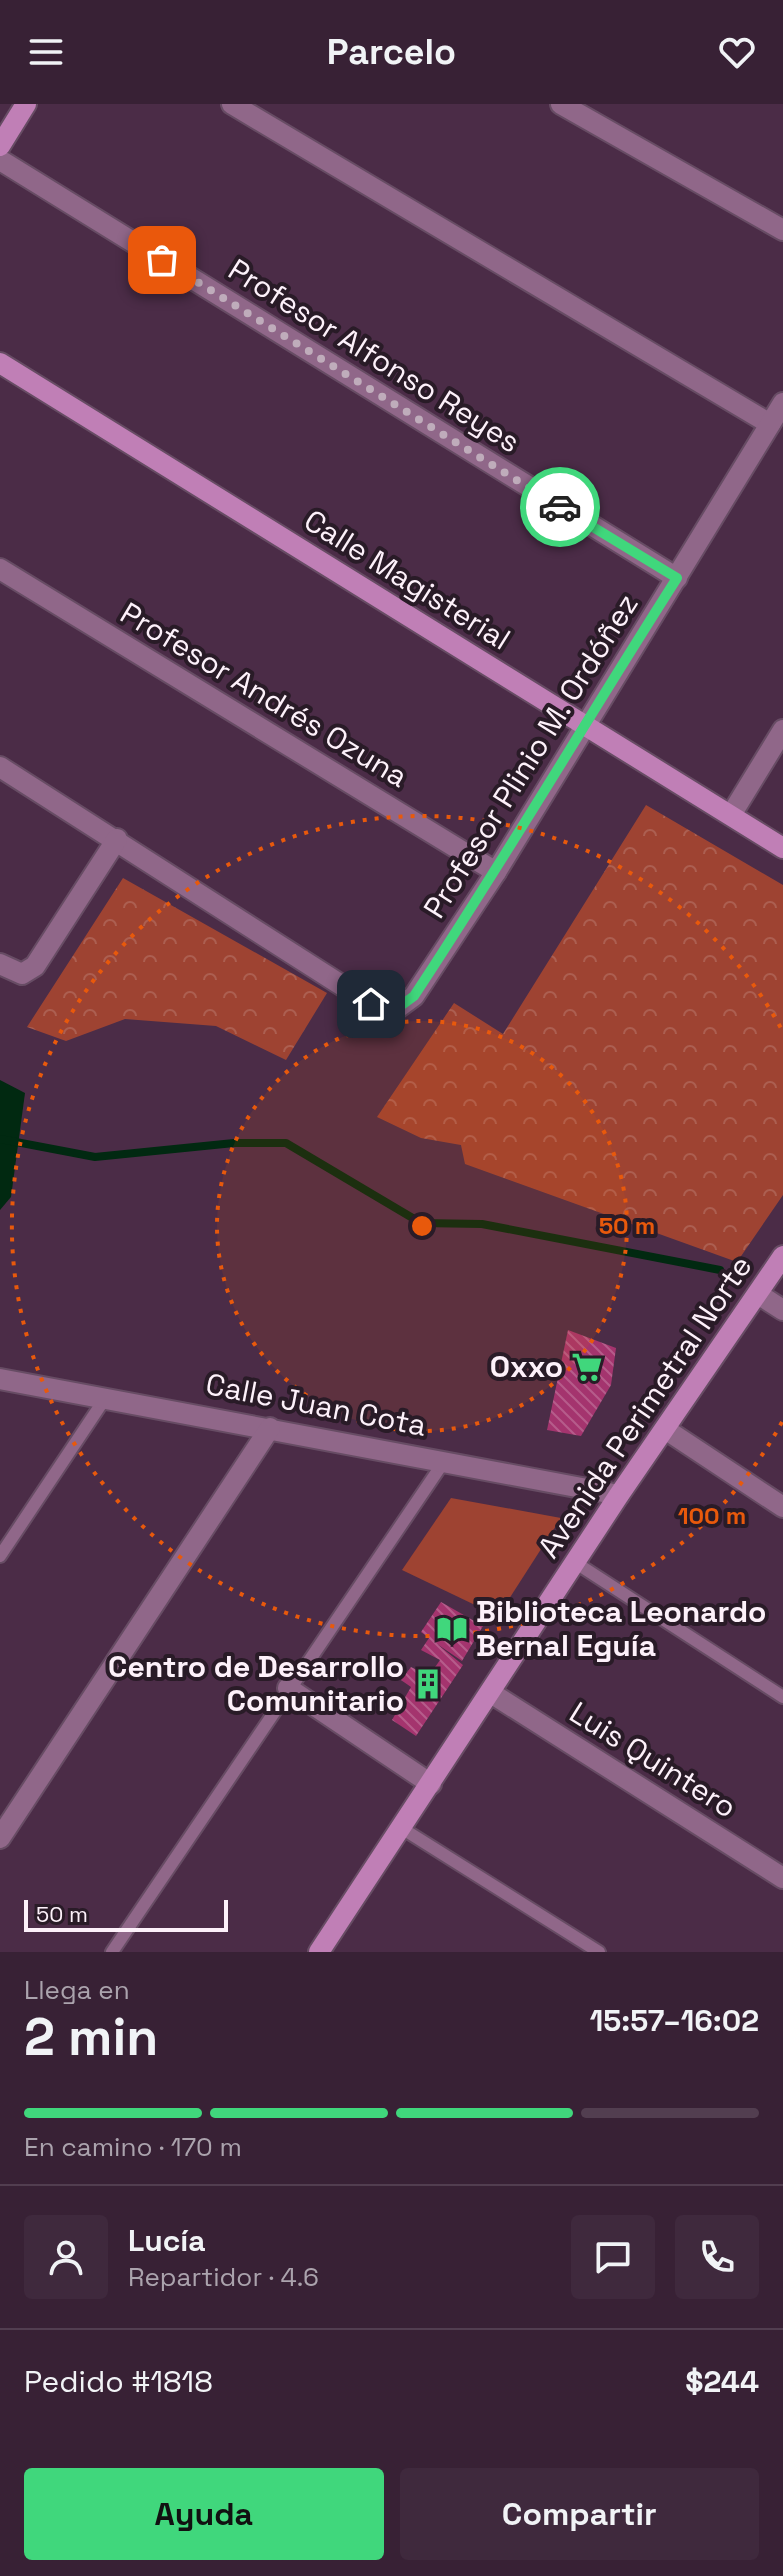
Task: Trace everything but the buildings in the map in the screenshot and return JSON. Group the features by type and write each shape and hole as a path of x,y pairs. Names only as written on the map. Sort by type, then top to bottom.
{"street":[{"path":"0,146 26,104"},
{"path":"232,104 770,424"},
{"path":"561,104 783,230"},
{"name":"Profesor Alfonso Reyes","path":"0,160 677,578"},
{"name":"Calle Magisterial","path":"0,363 783,848"},
{"name":"Profesor Plinio M. Ordóñez","path":"117,839 371,1004 395,1010 414,996 496,872 783,403"},
{"name":"Profesor Andrés Ozuna","path":"0,569 496,872"},
{"path":"731,815 783,730"},
{"path":"0,767 117,839 35,966 22,974 0,964"},
{"name":"Avenida Perimetral Norte","path":"319,1952 403,1829 619,1495 783,1256"},
{"path":"758,1294 783,1310"},
{"name":"Calle Juan Cota","path":"0,1379 619,1495"},
{"path":"0,1838 270,1428"},
{"path":"665,1429 783,1507"},
{"path":"288,1688 431,1784"},
{"name":"Luis Quintero","path":"491,1693 783,1878"}],"lane":[{"path":"0,1556 106,1397"},
{"path":"112,1952 445,1460"},
{"path":"576,1563 783,1697"},
{"path":"403,1829 599,1952"}],"green space":[{"path":"646,805 783,885 783,1195 737,1262 465,1164 461,1145 421,1138 377,1117 454,1003 503,1034"},
{"path":"123,878 327,993 286,1060 216,1026 125,1019 66,1041 27,1027"},
{"path":"451,1498 561,1518 498,1616 402,1570"}],"shaded area":[{"path":"0,1080 25,1093 11,1197 0,1210"}],"waterway":[{"path":"0,1139 95,1157 234,1143 286,1143 421,1223 482,1224 720,1270"}],"way so far":[{"path":"162,260 560,507"}],"place":[{"name":"Oxxo","path":"587,1367"},
{"name":"Biblioteca Leonardo Bernal Eguía","path":"452,1629"},
{"name":"Centro de Desarrollo Comunitario","path":"428,1684"}],"route":[{"path":"371,1004 395,1010 414,996 496,872 584,724 677,578 560,507"}]}
